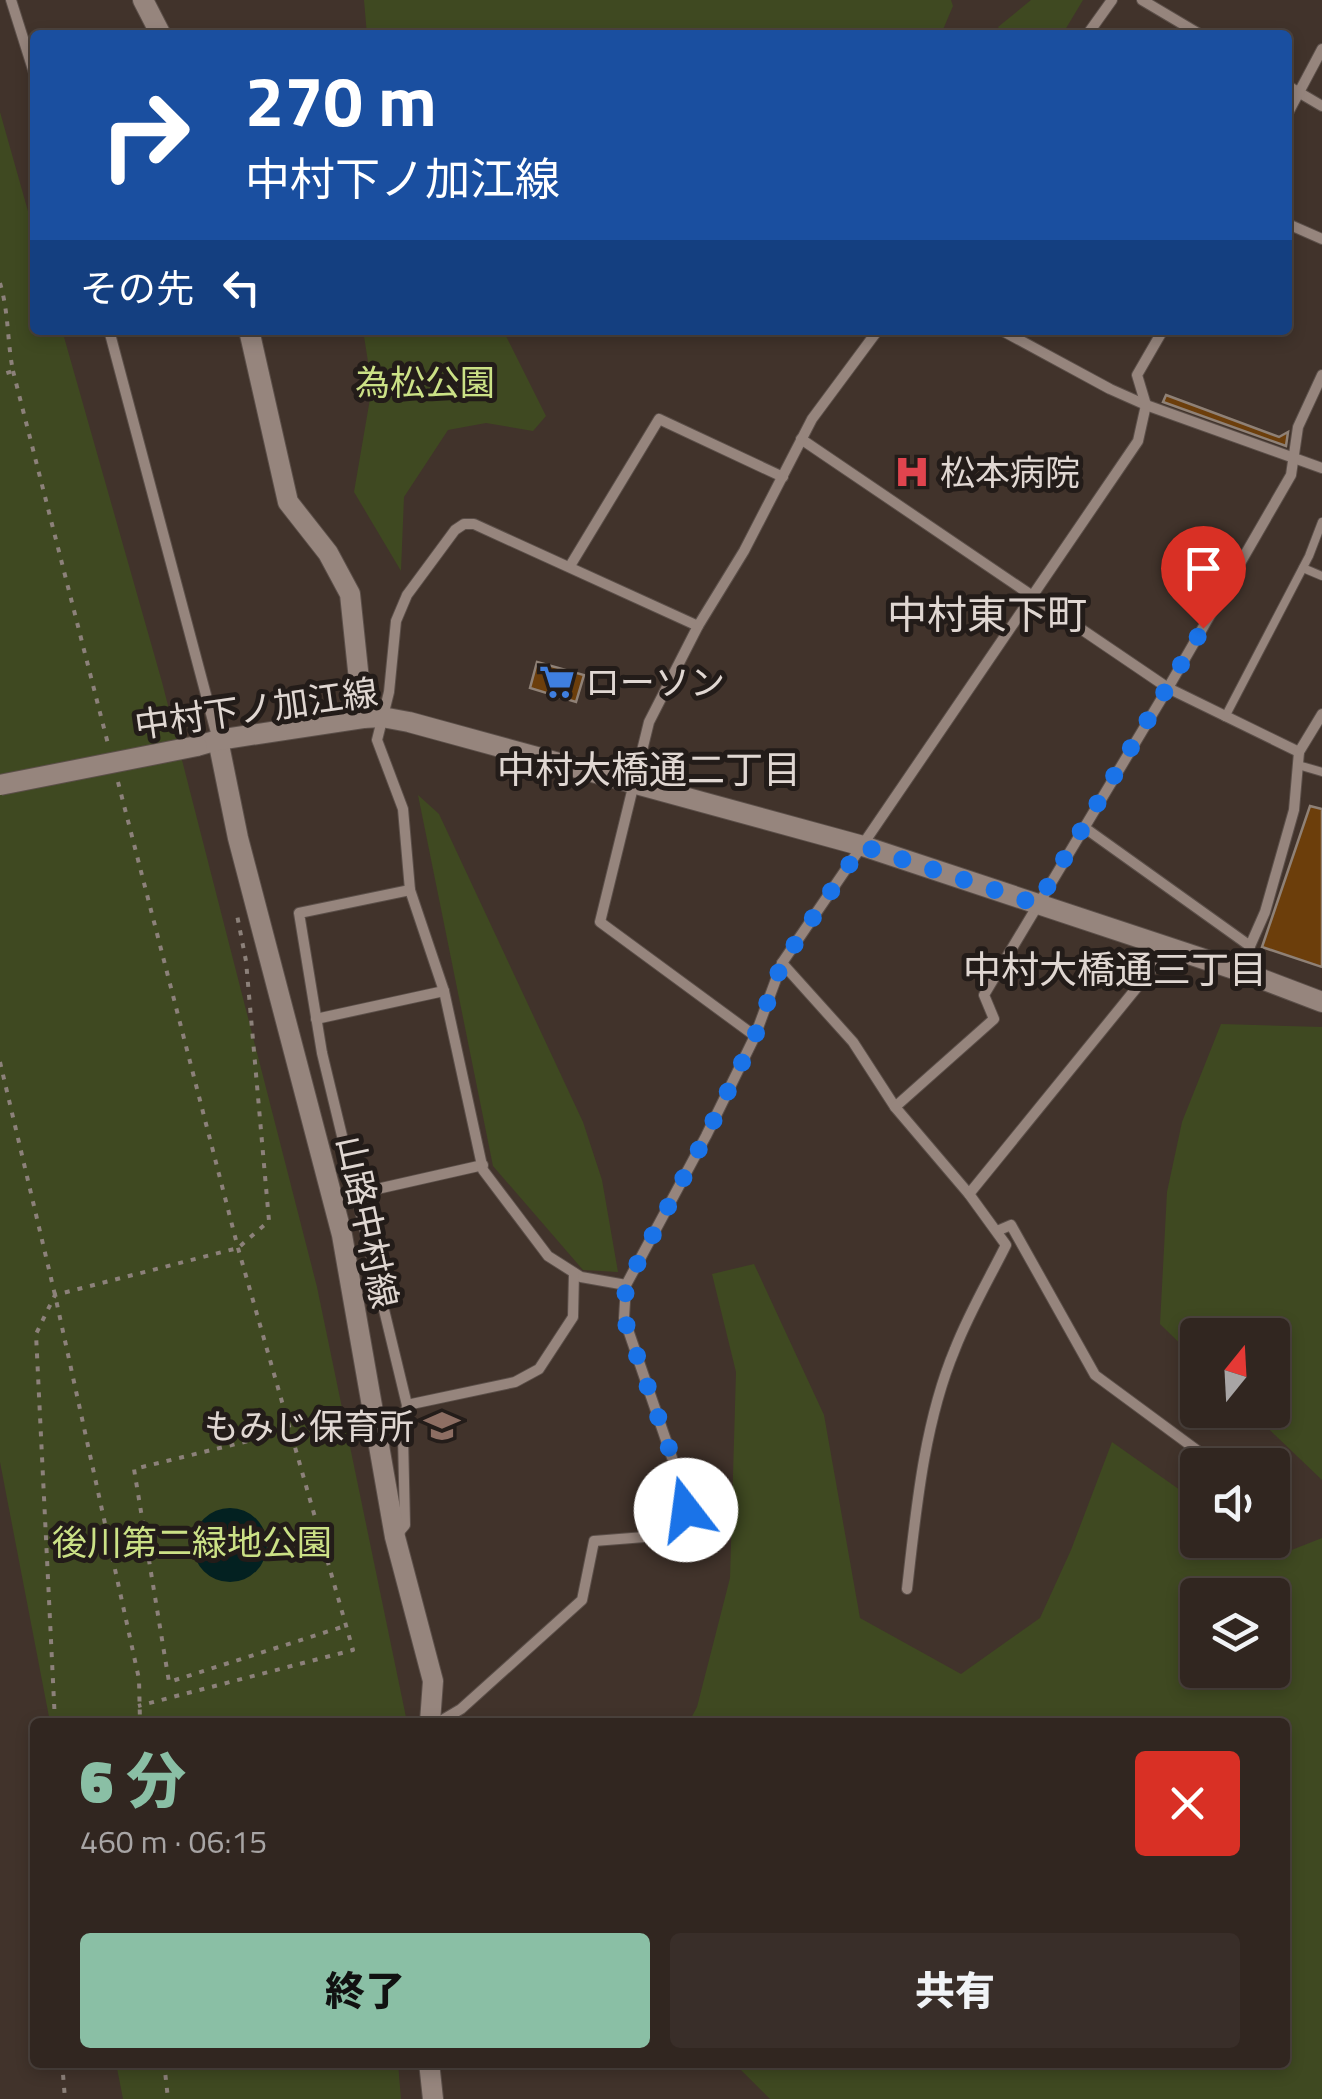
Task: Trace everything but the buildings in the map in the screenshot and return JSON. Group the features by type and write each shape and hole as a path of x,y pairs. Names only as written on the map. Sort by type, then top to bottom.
{"main road":[{"path":"144,0 159,30"},
{"path":"250,335 288,502 328,553 350,594 373,717"},
{"name":"中村下ノ加江線","path":"0,785 207,743 373,717 862,846 1246,973 1322,1002"},
{"name":"山路中村線","path":"207,743 238,838 342,1235 395,1537 432,1681 430,1718"},
{"path":"430,2068 433,2099"}],"street":[{"path":"12,0 30,59"},
{"path":"1091,30 1112,0"},
{"path":"1142,0 1193,30"},
{"path":"1292,106 1322,49"},
{"path":"1292,89 1322,106"},
{"path":"1292,226 1322,239"},
{"path":"110,335 207,743"},
{"path":"755,1036 600,922 649,722 801,439 874,335"},
{"path":"1011,335 1146,405 1322,468"},
{"path":"446,1718 462,1709 582,1600 594,1541 670,1535 686,1510 680,1480 624,1318 626,1285 755,1036 782,963 1138,441 1146,405 1137,374 1160,335"},
{"path":"895,1106 994,1019 984,995 1291,475 1298,427 1322,375"},
{"path":"570,566 660,419 783,478"},
{"path":"801,439 1168,688 1299,752"},
{"path":"626,1285 581,1277 548,1256 482,1165 444,991 410,890 403,809 377,740 373,717 389,692 396,621 408,594 455,530 464,524 474,524 698,626"},
{"path":"1246,973 1250,946 1265,912 1294,810 1299,752 1322,714"},
{"path":"1084,828 1250,946"},
{"path":"395,1537 406,1525 403,1436 408,1405 316,1019 299,913 410,890"},
{"path":"968,1194 1169,948"},
{"path":"782,963 853,1042 895,1106 1006,1245 954,1350 932,1426 916,1510 907,1590"},
{"path":"316,1019 444,991"},
{"path":"355,1194 482,1165"},
{"path":"997,1231 1011,1224 1095,1375 1194,1448"},
{"path":"408,1405 515,1382 539,1369 573,1317 574,1272"}],"lane":[{"path":"1225,717 1322,522"},
{"path":"1302,568 1322,576"},
{"path":"1298,765 1322,772"}],"path":[{"path":"0,284 9,312 7,344 13,371 110,752"},
{"path":"0,375 13,371"},
{"path":"116,772 238,1248 353,1650 138,1706"},
{"path":"55,1718 36,1334 56,1295 238,1248 269,1222 246,961 235,906"},
{"path":"0,1062 56,1295 139,1679 140,1718"},
{"path":"285,1432 134,1469 169,1682 346,1626"},
{"path":"63,2068 66,2099"},
{"path":"165,2068 168,2099"}],"green space":[{"path":"364,0 951,0 953,6 943,30 367,30"},
{"path":"1031,0 1083,0 1065,30 998,27"},
{"name":"後川第二緑地公園","path":"0,112 30,218 30,335 63,335 162,682 317,1287 406,1718 49,1718 0,1462"},
{"name":"為松公園","path":"364,335 506,335 546,416 533,431 486,423 448,430 404,497 401,571 354,492 372,387"},
{"path":"418,795 439,814 583,1122 602,1180 618,1272 583,1270 493,1166"},
{"path":"1221,1024 1322,1027 1322,1480 1268,1428 1290,1428 1290,1318 1180,1318 1180,1343 1160,1324 1167,1192 1182,1122"},
{"path":"754,1264 824,1415 860,1618 961,1674 1040,1618 1112,1442 1180,1490 1180,1558 1290,1558 1290,1551 1322,1538 1322,2099 770,2099 739,2068 1290,2068 1290,1718 691,1718 730,1578 736,1372 712,1274"},
{"path":"117,2068 398,2068 401,2099 123,2099"}],"water":[{"path":"230,1508 244,1510 256,1519 265,1531 265,1559 256,1571 244,1580 230,1582 216,1580 204,1571 195,1559 193,1545 195,1531 204,1519 216,1510"}],"place":[{"name":"松本病院","path":"912,472"},
{"name":"ローソン","path":"557,682"},
{"name":"もみじ保育所","path":"442,1426"}],"district":[{"name":"中村東下町","path":"987,614"},
{"name":"中村大橋通二丁目","path":"649,769"},
{"name":"中村大橋通三丁目","path":"1115,969"}],"route":[{"path":"686,1510 680,1480 624,1318 626,1285 755,1036 782,963 862,846 1037,904 1203,628"}]}
